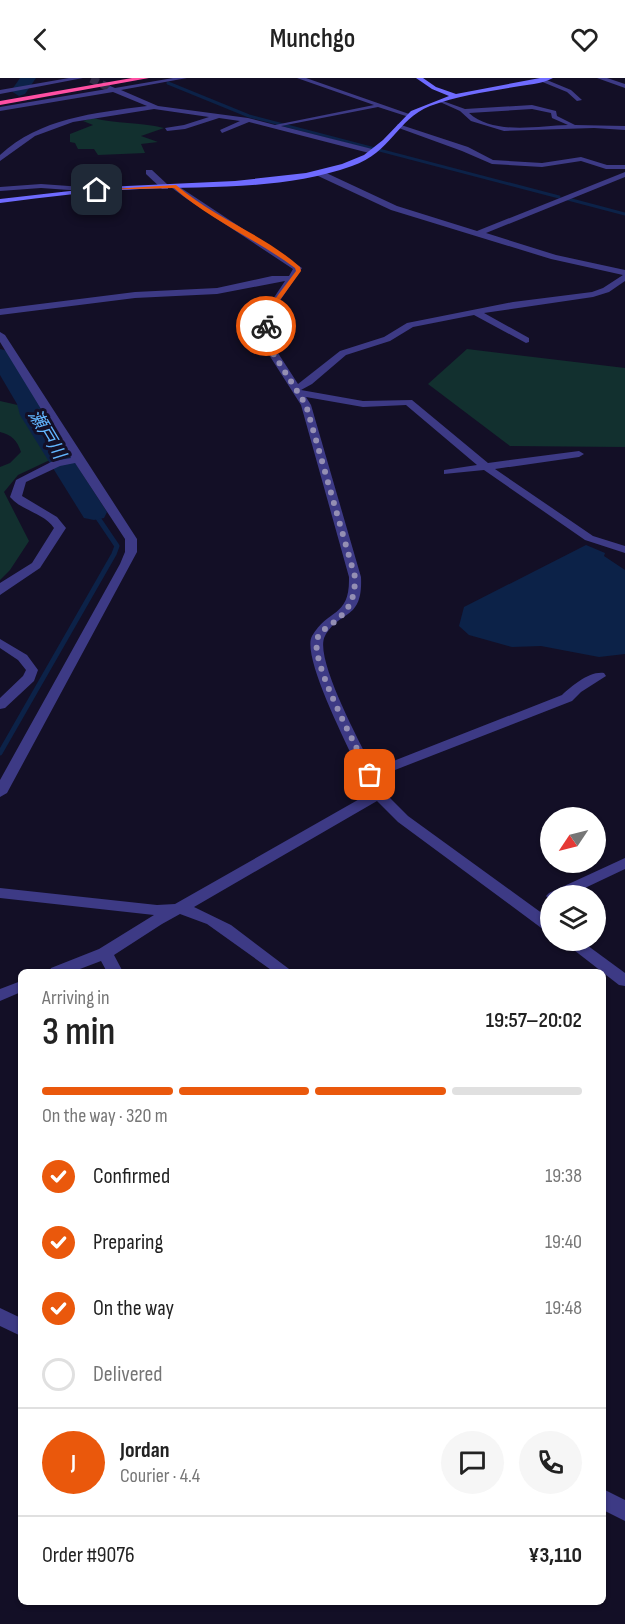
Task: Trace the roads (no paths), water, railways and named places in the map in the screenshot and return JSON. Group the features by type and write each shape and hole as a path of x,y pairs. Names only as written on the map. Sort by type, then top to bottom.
{"highway":[{"path":"0,101 119,78"},
{"path":"0,101 145,78"}],"main road":[{"path":"419,78 434,88 457,97"},
{"path":"0,201 97,190 284,180 319,173 360,160 375,150 409,115 442,101 546,79"}],"street":[{"path":"0,91 80,78"},
{"path":"0,109 184,78"},
{"path":"300,78 409,115"},
{"path":"600,78 625,86"},
{"path":"546,79 569,91 579,100"},
{"path":"112,89 153,107"},
{"path":"442,101 463,111 473,120 504,129 521,137"},
{"path":"279,125 378,106"},
{"path":"0,159 26,137 40,130 79,119 153,107 222,115 279,125 375,150"},
{"path":"463,111 536,107 554,112 554,117 575,126"},
{"path":"167,129 190,126 222,115"},
{"path":"222,131 248,120"},
{"path":"398,126 465,149 492,162 542,165 581,159 606,167 625,167"},
{"path":"504,129 575,126 625,128"},
{"path":"149,172 194,203 271,248 297,267 299,271 269,311 262,336 306,405 355,577 355,596 339,618 319,635 316,642 317,656 323,676 378,794 404,819 540,918"},
{"path":"319,173 394,208 554,257 625,275"},
{"path":"477,234 625,174"},
{"path":"0,189 41,186 97,190"},
{"path":"297,391 343,353 387,339 410,325 475,312 593,294 606,290 625,275"},
{"path":"0,312 135,295 217,291 272,279 292,278"},
{"path":"475,312 523,336 526,340"},
{"path":"266,328 287,331"},
{"path":"0,335 77,459 131,539 130,552 0,793"},
{"path":"297,391 363,404 408,402 486,467 589,538 625,550"},
{"path":"448,472 579,454"},
{"path":"0,591 2,587 36,565 60,528 57,521 21,504 16,497 21,480 57,463 77,459"},
{"path":"0,643 25,660 32,670 29,678 19,689 0,705"},
{"path":"370,775 567,698 576,689 599,676"},
{"path":"69,969 105,953 156,920 378,794"},
{"path":"576,885 625,863"},
{"path":"0,893 157,910 192,911 206,918 281,969"},
{"path":"528,908 540,902"},
{"path":"584,951 625,981"},
{"path":"105,953 113,969"},
{"path":"0,994 18,987"},
{"path":"0,1316 18,1326"},
{"path":"606,1500 625,1510"}],"water":[{"path":"586,545 605,553 604,556 625,570 625,654 599,657 541,646 512,647 469,635 459,626 464,607"}],"waterway":[{"name":"瀬戸川","path":"19,91 28,78"},
{"path":"168,83 249,116 559,197"},
{"path":"568,199 625,214"},
{"name":"瀬戸川","path":"0,356 29,404 32,415 94,512"},
{"path":"0,753 114,554 117,546 94,512"}],"tunnel":[{"path":"91,79 110,88"}]}
